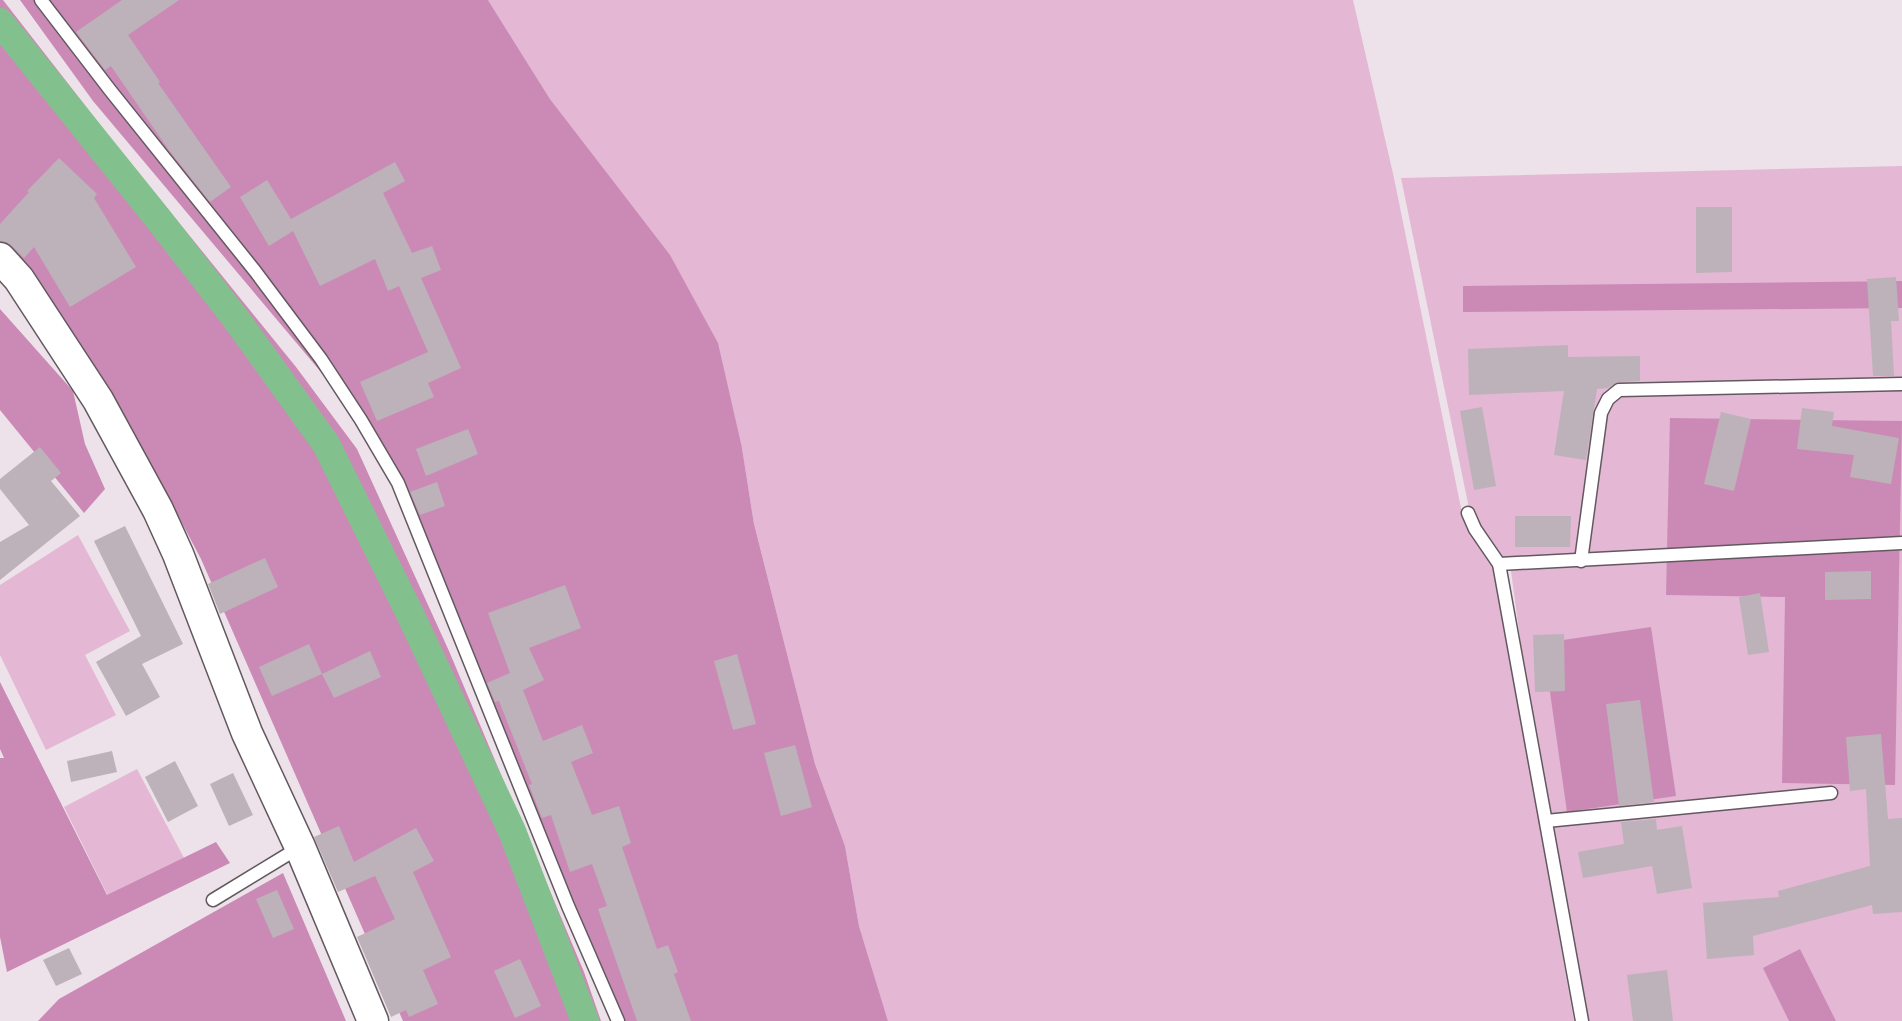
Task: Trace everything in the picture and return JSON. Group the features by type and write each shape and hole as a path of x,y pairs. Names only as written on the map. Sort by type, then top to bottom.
{"street":[{"path":"0,258 19,279 98,400 158,510 178,554 247,733 300,847 373,1021"}],"lane":[{"path":"41,0 255,271 321,359 361,420 398,483 568,906 618,1021"},
{"path":"1581,561 1601,413 1608,399 1619,390 1902,384"},
{"path":"1468,513 1474,529 1499,564 1582,1021"},
{"path":"1499,564 1902,543"},
{"path":"1546,821 1831,793"},
{"path":"213,900 300,847"}],"shaded area":[{"path":"0,0 3,0 112,140 296,367 357,449 449,651 584,972 601,1021 403,1021 201,559 138,440 72,336 0,256"},
{"path":"20,0 488,0 550,99 670,255 718,343 742,448 754,524 815,764 845,846 859,926 888,1021 623,1021 368,428 93,101"},
{"path":"488,0 1353,0 1394,178 1462,513 1504,572 1533,789 1574,1021 888,1021 859,926 845,846 815,764 754,524 742,448 605,171 550,99"},
{"path":"1902,166 1902,1021 1582,1021 1540,789 1511,571 1470,513 1401,178"},
{"path":"1902,281 1902,308 1463,312 1463,286"},
{"path":"0,309 73,391 85,444 105,489 84,513 0,410"},
{"path":"1670,418 1902,421 1895,785 1782,783 1785,597 1666,595"},
{"path":"78,535 130,631 85,655 116,715 46,750 0,655 0,585"},
{"path":"1651,627 1676,796 1567,812 1543,643"},
{"path":"0,682 107,895 216,842 230,863 7,972 0,937 0,758 4,758 0,749"},
{"path":"137,769 184,858 108,896 64,807"},
{"path":"283,873 346,1021 38,1021 59,999"},
{"path":"1800,949 1836,1021 1789,1021 1763,968"}],"building":[{"path":"122,0 179,0 128,35 160,82 158,83 231,187 210,202 168,149 111,66 105,70 76,32"},
{"path":"59,158 97,194 94,198 136,267 70,307 34,247 24,258 12,246 0,241 0,224 29,192 27,191"},
{"path":"395,162 405,181 383,193 412,253 432,246 441,270 421,278 461,368 428,383 434,397 377,421 360,382 428,352 399,286 388,291 375,259 320,286 293,231 269,246 240,197 267,180 291,219"},
{"path":"1696,207 1732,207 1732,272 1696,273"},
{"path":"1896,277 1899,321 1891,321 1894,376 1873,376 1867,279"},
{"path":"1568,345 1568,357 1640,356 1640,381 1619,382 1608,388 1597,389 1586,460 1554,455 1564,391 1469,395 1468,349"},
{"path":"1482,407 1496,486 1474,490 1460,411"},
{"path":"1802,408 1834,412 1832,426 1899,438 1891,484 1850,477 1854,455 1797,449"},
{"path":"1721,412 1751,419 1734,491 1704,484"},
{"path":"468,429 478,454 426,476 416,449"},
{"path":"40,447 61,473 51,481 80,516 0,580 0,542 29,525 0,489 0,479"},
{"path":"437,482 445,506 420,515 410,492"},
{"path":"1515,516 1571,516 1570,547 1515,547"},
{"path":"125,526 183,644 142,664 160,697 126,716 96,662 141,636 94,541"},
{"path":"265,558 278,587 220,614 208,584"},
{"path":"1871,571 1871,599 1825,600 1825,572"},
{"path":"565,585 581,628 529,648 544,680 523,690 543,741 582,725 593,753 571,762 592,815 619,806 631,843 622,847 657,949 668,945 678,972 674,974 691,1021 637,1021 598,909 607,906 592,864 570,872 551,815 542,818 529,785 532,784 499,701 495,702 487,683 510,673 488,613"},
{"path":"1760,593 1769,652 1748,655 1739,597"},
{"path":"1564,634 1565,691 1535,692 1533,635"},
{"path":"309,644 322,674 272,696 259,667"},
{"path":"370,651 381,677 334,698 322,674"},
{"path":"737,654 756,724 733,730 714,661"},
{"path":"1640,700 1654,802 1619,806 1606,704"},
{"path":"1881,734 1888,819 1902,818 1902,912 1873,914 1872,905 1753,936 1754,955 1707,959 1703,903 1779,897 1778,891 1870,866 1866,789 1850,791 1846,737"},
{"path":"795,745 812,807 781,816 764,753"},
{"path":"112,751 117,772 71,782 67,761"},
{"path":"175,761 198,806 168,822 145,777"},
{"path":"233,773 253,815 229,826 210,784"},
{"path":"1656,819 1657,830 1682,826 1692,888 1657,894 1652,866 1583,878 1578,852 1624,844 1621,822"},
{"path":"339,826 354,862 416,828 434,861 413,872 451,957 423,970 438,1004 409,1017 406,1010 391,1017 357,937 395,919 375,876 338,892 314,837"},
{"path":"277,890 294,929 273,938 256,899"},
{"path":"69,948 82,974 56,986 43,960"},
{"path":"520,959 541,1006 515,1018 494,971"},
{"path":"1667,970 1673,1021 1633,1021 1627,975"}],"waterway":[{"path":"0,22 236,319 326,444 411,616 512,831 585,1021"}]}
